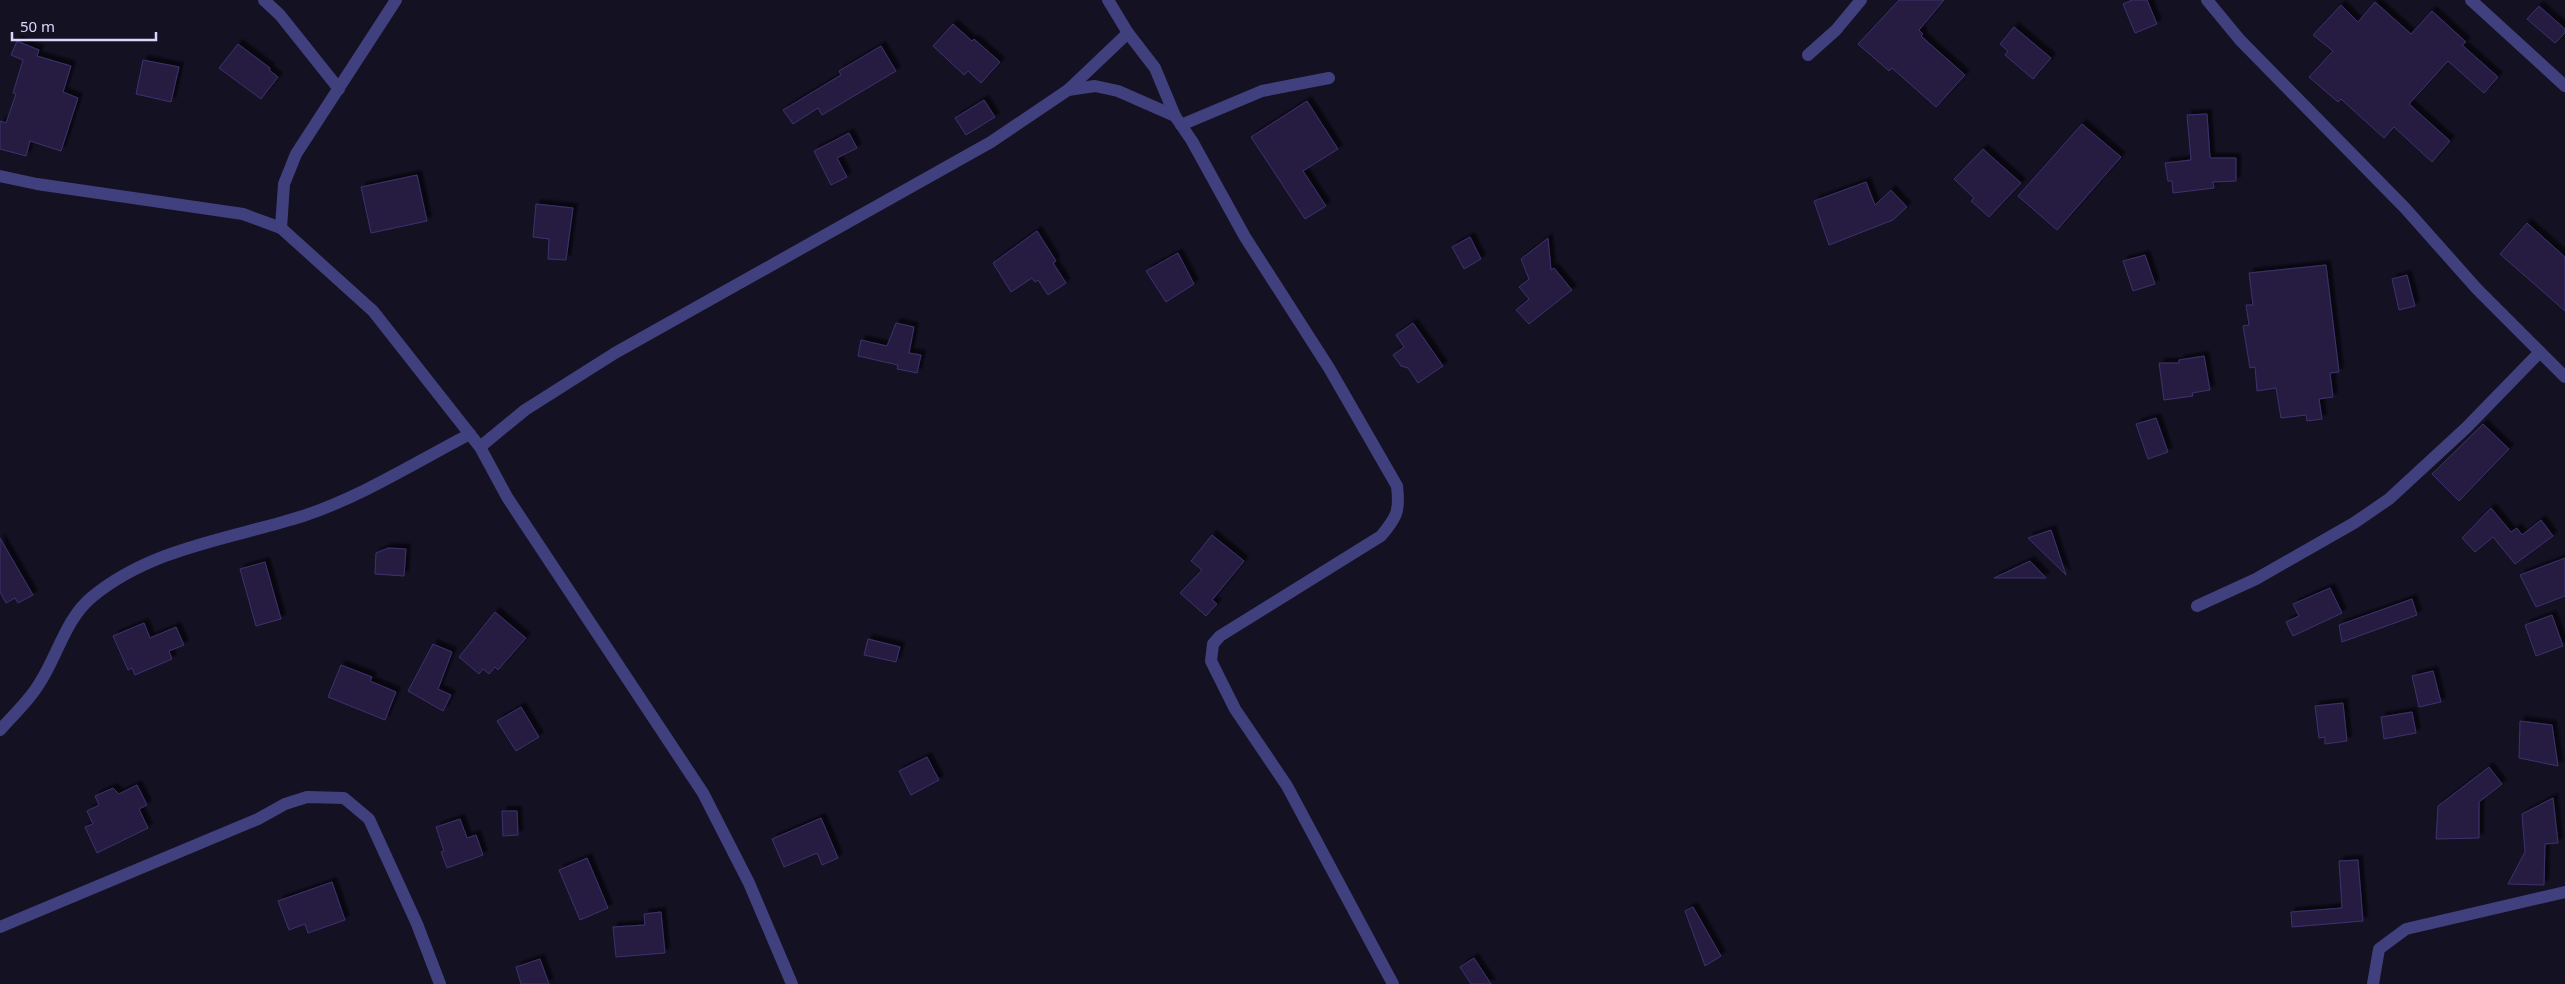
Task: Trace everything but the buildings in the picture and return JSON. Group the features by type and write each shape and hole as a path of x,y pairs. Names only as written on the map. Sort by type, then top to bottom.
{"street":[{"path":"264,0 280,15 339,89"},
{"path":"281,228 284,184 296,154 396,0"},
{"path":"1108,0 1128,33 1155,68 1178,121 1245,237 1329,368 1397,486 1399,507 1394,520 1381,536 1220,636 1213,644 1211,661 1236,709 1287,786 1393,984"},
{"path":"1808,55 1836,30 1861,0"},
{"path":"2207,0 2240,40 2329,133 2405,208 2477,289 2565,376"},
{"path":"2472,0 2565,86"},
{"path":"480,447 525,410 615,353 982,146 1068,90 1128,33"},
{"path":"1068,90 1095,86 1118,90 1178,121 1262,90 1329,78"},
{"path":"0,176 47,186 243,214 281,228 373,311 480,447 507,497 703,793 749,883 792,984"},
{"path":"2197,606 2256,580 2354,523 2389,499 2466,428 2540,352"},
{"path":"0,730 39,685 76,614 90,598 114,580 152,560 312,512 353,495 470,434"},
{"path":"0,927 258,819 285,804 308,798 344,798 369,819 417,924 440,984"},
{"path":"2373,984 2379,949 2406,929 2565,892"}]}
